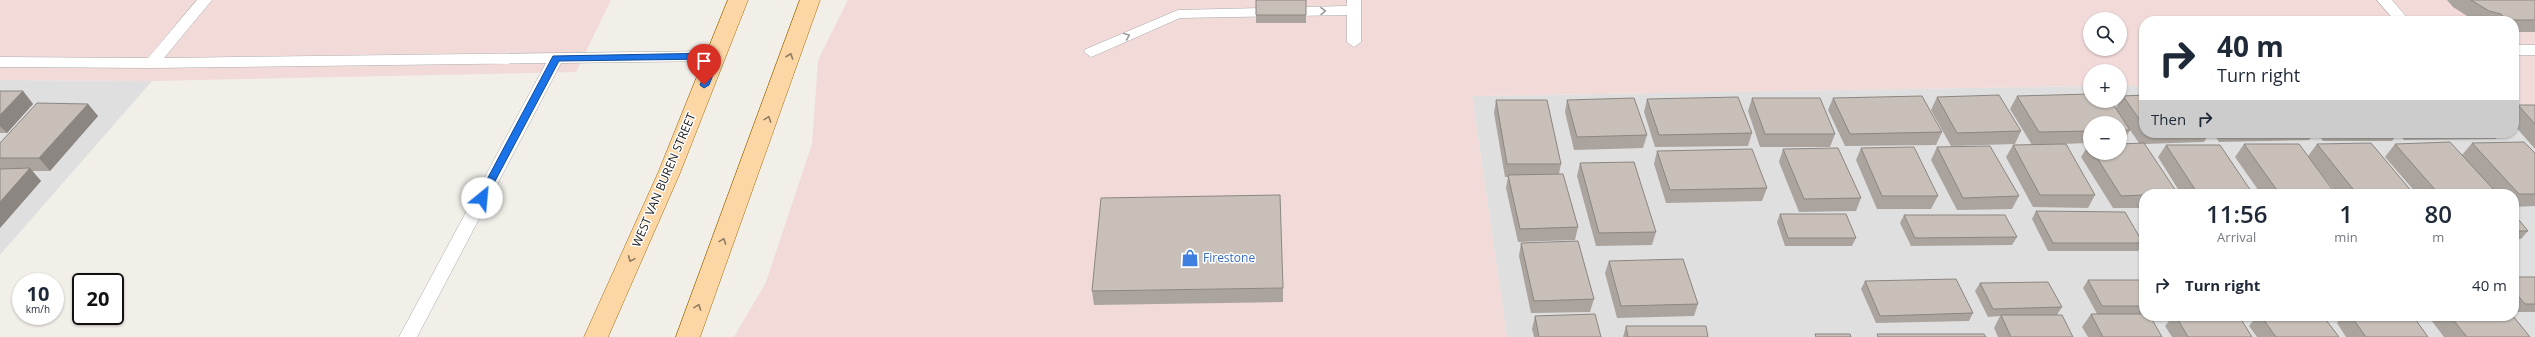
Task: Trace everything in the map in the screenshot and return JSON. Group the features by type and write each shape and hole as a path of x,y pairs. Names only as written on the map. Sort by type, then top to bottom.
{"main road":[{"name":"WEST VAN BUREN STREET","path":"596,337 669,173 738,0"},
{"path":"688,337 810,0"}],"lane":[{"path":"152,63 205,0"},
{"path":"2384,0 2398,16"},
{"path":"1091,52 1178,14 1354,5 1354,42"},
{"path":"2519,50 2535,50"},
{"path":"0,62 152,63 716,56"},
{"path":"408,337 556,58"}],"shaded area":[{"path":"0,0 611,0 576,72 152,81 0,80"},
{"path":"848,0 2535,0 2535,106 2519,104 2519,16 2139,16 2139,86 2127,86 2127,64 2083,64 2083,86 1472,96 1507,337 734,337 766,282 812,144 818,60"},
{"path":"0,80 152,81 0,255"},
{"path":"2083,86 2083,108 2127,108 2127,86 2139,86 2139,138 2519,138 2519,104 2535,106 2535,337 1507,337 1472,96"}],"building":[{"path":"1256,0 1306,0 1306,15 1256,15"},
{"path":"2471,0 2535,0 2535,20 2519,20 2519,16 2503,16 2501,14 2489,11"},
{"path":"0,91 23,91 0,115"},
{"path":"2083,94 2083,108 2116,108 2121,116 2083,116 2083,131 2039,132 2017,96"},
{"path":"1999,95 2021,131 1957,133 1937,97"},
{"path":"2139,95 2139,119 2127,102 2127,96"},
{"path":"1922,96 1942,132 1850,134 1833,98"},
{"path":"1738,97 1752,133 1659,135 1647,99"},
{"path":"1634,98 1647,135 1577,137 1567,100"},
{"path":"1752,98 1820,98 1835,134 1765,134"},
{"path":"1496,100 1547,100 1561,164 1507,164"},
{"path":"37,103 88,104 39,158 0,158 0,143"},
{"path":"2519,105 2535,105 2535,124 2519,106"},
{"path":"2450,142 2493,189 2434,189 2395,144"},
{"path":"2524,142 2535,153 2535,194 2519,194 2519,189 2514,189 2472,143"},
{"path":"2144,143 2175,189 2139,189 2139,195 2121,196 2098,160 2127,160 2127,144"},
{"path":"2371,143 2410,189 2353,189 2317,144"},
{"path":"2066,144 2095,195 2040,195 2013,145"},
{"path":"2244,144 2299,144 2332,189 2276,189"},
{"path":"2166,145 2220,145 2250,189 2195,189"},
{"path":"1990,146 2019,196 1963,198 1937,147"},
{"path":"1914,147 1938,196 1882,196 1861,148"},
{"path":"1838,148 1861,198 1804,199 1783,149"},
{"path":"1752,149 1767,188 1670,190 1657,151"},
{"path":"1634,162 1656,232 1599,233 1580,163"},
{"path":"30,168 0,202 0,169"},
{"path":"1563,174 1578,227 1520,229 1508,175"},
{"name":"Firestone","path":"1280,195 1283,288 1092,291 1101,198"},
{"path":"2036,211 2125,212 2139,236 2139,243 2053,243"},
{"path":"1780,214 1846,214 1856,238 1788,238"},
{"path":"1904,215 2005,215 2017,237 1915,238"},
{"path":"2519,220 2528,231 2519,231"},
{"path":"1578,241 1594,299 1534,301 1521,243"},
{"path":"1683,259 1698,304 1621,306 1609,261"},
{"path":"2519,277 2535,277 2535,304 2525,304 2519,297"},
{"path":"1956,279 1973,313 1880,316 1865,281"},
{"path":"2088,280 2139,280 2139,306 2102,306"},
{"path":"2048,282 2062,307 1993,309 1980,283"},
{"path":"1595,314 1601,337 1539,337 1535,316"},
{"path":"2091,314 2139,314 2139,321 2153,321 2162,337 2103,337"},
{"path":"2001,315 2062,315 2073,337 2011,337"},
{"path":"2179,321 2242,321 2252,337 2188,337"},
{"path":"2265,321 2327,321 2339,337 2276,337"},
{"path":"2355,321 2417,321 2428,337 2366,337"},
{"path":"2454,321 2517,321 2530,337 2467,337"},
{"path":"1626,326 1706,326 1708,337 1628,337"},
{"path":"1815,334 1850,334 1851,337 1816,337"},
{"path":"1877,334 1984,334 1986,337 1878,337"}],"place":[{"name":"Firestone","path":"1190,258"}],"route":[{"path":"482,198 556,58 716,56 704,85"}]}
